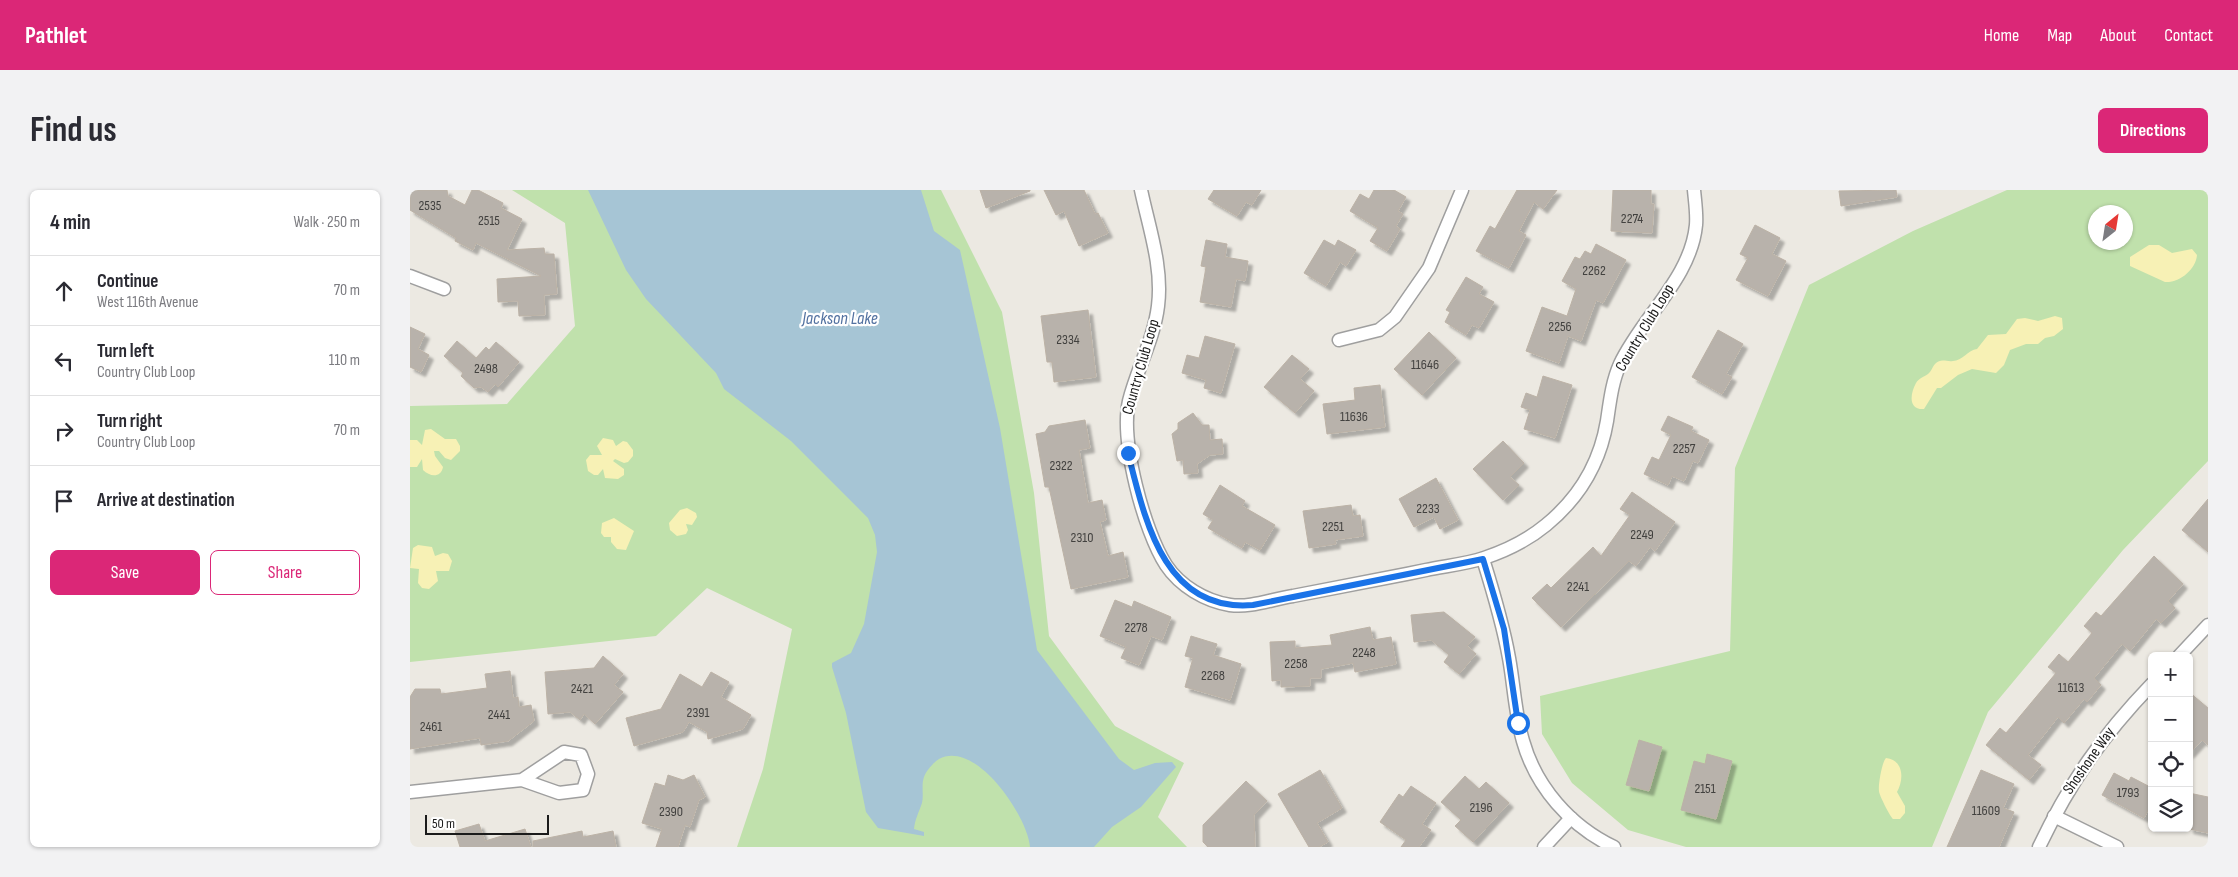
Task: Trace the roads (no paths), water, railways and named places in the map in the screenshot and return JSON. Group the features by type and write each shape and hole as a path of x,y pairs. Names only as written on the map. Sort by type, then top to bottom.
{"street":[{"name":"Country Club Loop","path":"1141,190 1160,283 1158,308 1147,352 1129,400 1126,430 1128,453 1151,532 1162,557 1178,578 1202,596 1223,603 1242,606 1328,591 1483,559 1504,550 1546,525 1575,495 1592,470 1602,443 1611,393 1621,363 1687,256 1696,224 1694,190"},
{"path":"1340,340 1379,330 1395,317 1429,268 1462,190"},
{"path":"410,276 444,289"},
{"path":"1483,559 1504,629 1522,740 1539,780 1551,798 1571,818 1614,847"},
{"path":"2183,652 2208,625"},
{"name":"Shoshone Way","path":"2039,847 2054,816 2085,763 2148,689"},
{"path":"410,792 522,780 559,793 583,790 588,774 581,755 564,752 522,780"},
{"path":"2054,816 2117,847"},
{"path":"1544,847 1571,818"}],"water":[{"name":"Jackson Lake","path":"588,190 921,190 934,231 960,250 1000,428 1037,650 1119,759 1134,770 1155,763 1172,762 1176,767 1141,807 1112,827 1094,847 1030,847 1020,818 998,784 984,770 969,760 953,756 937,760 928,769 924,777 922,803 914,829 924,832 924,836 878,828 866,812 846,713 832,667 832,663 851,653 864,624 877,552 875,535 868,518 791,441 724,389 716,373 646,299 626,270"}]}
